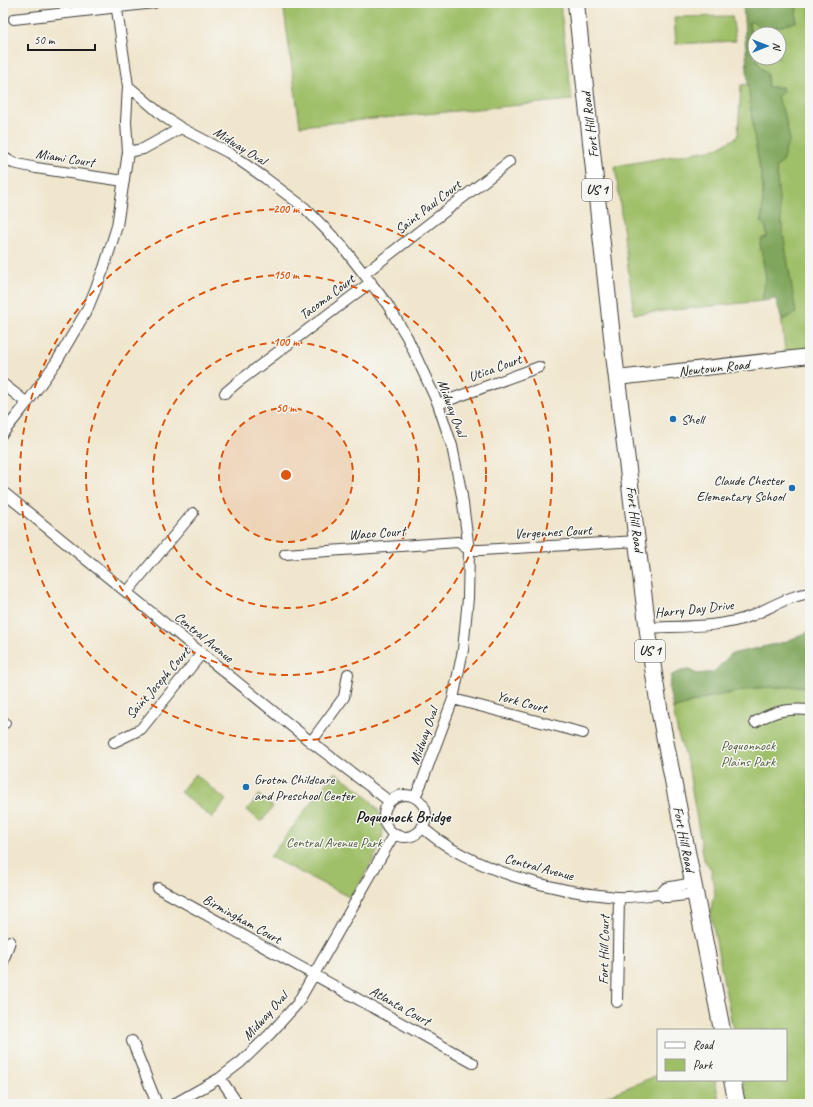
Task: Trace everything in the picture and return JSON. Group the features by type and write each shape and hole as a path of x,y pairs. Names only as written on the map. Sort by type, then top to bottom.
{"main road":[{"name":"Fort Hill Road","path":"576,3 617,378 638,541 647,628 660,714 722,1029"},
{"name":"Newtown Road","path":"617,378 810,356"},
{"path":"732,1081 737,1104"}],"street":[{"path":"14,19 117,5 154,3"},
{"path":"3,433 27,404 57,361 87,310 104,268 116,226 128,152 126,122 128,86 117,5"},
{"name":"Midway Oval","path":"128,86 163,116 180,128 229,153 305,208 343,247 387,304 407,337 438,404 452,446 462,496 469,550 468,598 463,650 452,698 427,770 415,797"},
{"path":"128,152 143,149 180,128"},
{"name":"Miami Court","path":"3,157 13,163 36,168 124,181"},
{"name":"Saint Paul Court","path":"364,274 509,162"},
{"name":"Tacoma Court","path":"225,393 370,282"},
{"name":"Utica Court","path":"438,404 539,367"},
{"path":"3,384 27,404"},
{"name":"Central Avenue","path":"3,492 311,742 389,801"},
{"path":"128,592 193,513"},
{"name":"Vergennes Court","path":"469,550 551,547 638,541"},
{"name":"Waco Court","path":"285,554 458,542 469,550"},
{"name":"Harry Day Drive","path":"647,628 705,625 736,620 750,616 799,594 810,593"},
{"name":"Saint Joseph Court","path":"114,742 141,729 202,653"},
{"path":"311,742 344,697 348,674"},
{"name":"York Court","path":"452,698 583,733"},
{"path":"754,722 776,711 810,710"},
{"path":"400,795 415,797 422,803 425,810 426,819 422,827 415,834 408,837 401,837 394,834 387,828 384,819 384,810 389,801 400,795"},
{"name":"Central Avenue","path":"422,827 435,839 475,862 556,888 619,897 660,894 667,898 694,889"},
{"name":"Midway Oval","path":"174,1104 220,1078 241,1062 270,1034 297,1004 394,834"},
{"name":"Birmingham Court","path":"158,888 314,974"},
{"name":"Fort Hill Court","path":"617,1002 619,897"},
{"path":"3,962 10,941"},
{"name":"Atlanta Court","path":"314,974 473,1063"},
{"path":"132,1041 156,1104"},
{"path":"220,1078 238,1104"}],"green space":[{"path":"283,3 560,3 572,100 300,126"},
{"path":"743,3 797,3 796,22 781,26 758,26 754,22 749,22 749,26 747,26 747,66 760,66 767,74 768,87 782,87 783,92 777,96 785,116 790,141 786,148 782,163 776,167 781,220 796,313 782,320 776,299 762,301 766,278 760,243 762,238 767,237 766,227 762,223 763,186 754,135 748,84"},
{"path":"797,3 810,3 810,356 785,353 782,351 785,351 756,88 767,74 760,66 787,66 787,26 750,26 749,21 796,22"},
{"path":"732,16 736,41 676,44 674,17"},
{"path":"748,84 754,135 763,186 762,223 766,227 767,238 764,237 760,243 766,278 762,301 634,314 615,166 715,149 736,138 738,134 741,85"},
{"path":"810,631 810,686 754,688 706,698 673,709 669,688 672,675 684,670 689,670 697,674 714,672 731,654 785,642"},
{"name":"Poquonnock Plains Park","path":"810,686 810,1101 799,1104 747,1104 742,1081 787,1081 787,1029 733,1029 711,915 712,902 715,895 711,869 704,860 689,770 678,734 673,709 706,698 754,688"},
{"name":"Central Avenue Park","path":"335,772 371,801 381,817 383,826 383,834 377,852 351,898 270,857"},
{"path":"195,774 226,800 212,818 180,792"},
{"path":"259,795 273,807 261,822 247,810"},
{"path":"657,1075 657,1081 715,1081 720,1104 587,1104"}],"place":[{"name":"Shell","path":"673,419"},
{"name":"Claude Chester Elementary School","path":"792,488"},
{"name":"Groton Childcare and Preschool Center","path":"246,787"}],"district":[{"name":"Poquonock Bridge","path":"403,817"}]}
